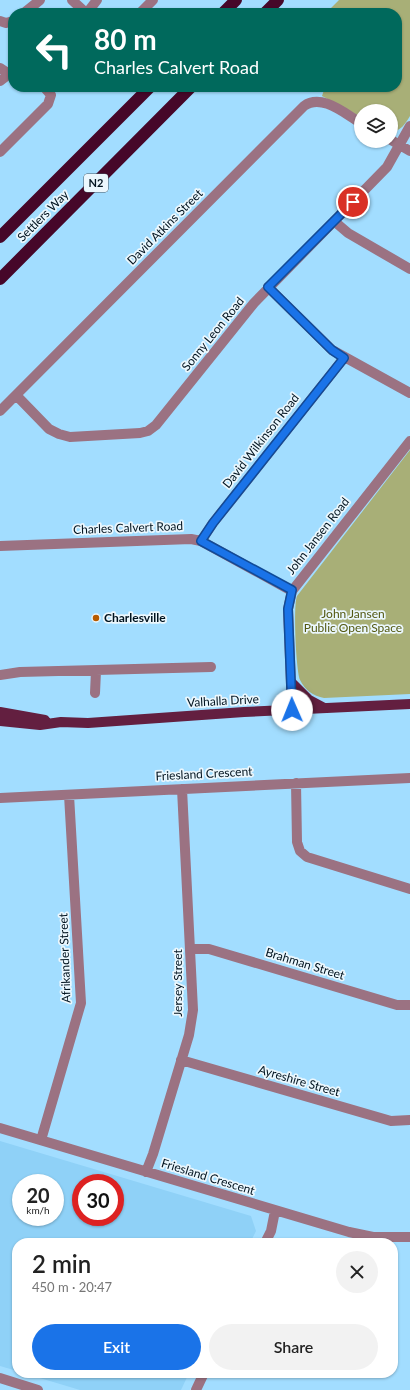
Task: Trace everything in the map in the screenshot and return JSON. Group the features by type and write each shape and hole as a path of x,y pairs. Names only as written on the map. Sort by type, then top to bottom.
{"highway":[{"path":"229,8 236,0"},
{"path":"270,8 277,0"},
{"name":"Settlers Way","path":"0,237 145,92"},
{"name":"Settlers Way","path":"0,279 186,92"}],"main road":[{"path":"292,682 309,700 325,709"},
{"name":"Valhalla Drive","path":"0,712 62,722 88,723 410,704"},
{"name":"Valhalla Drive","path":"0,721 40,725 62,722"}],"street":[{"path":"30,8 40,0"},
{"path":"72,0 81,8"},
{"path":"90,8 97,0"},
{"path":"145,8 153,0"},
{"path":"0,152 50,102 51,95 48,92"},
{"name":"David Atkins Street","path":"0,411 304,106 314,101 325,102 354,119"},
{"name":"Sonny Leon Road","path":"398,140 410,126"},
{"path":"398,145 410,151"},
{"name":"Sonny Leon Road","path":"16,395 49,429 64,436 148,431 156,425 268,287 387,167 393,148"},
{"path":"334,221 348,234 410,269"},
{"path":"268,287 332,350 344,358 410,393"},
{"name":"David Wilkinson Road","path":"201,541 213,523 344,358"},
{"name":"John Jansen Road","path":"292,710 288,609 292,590 410,441"},
{"name":"Charles Calvert Road","path":"0,546 185,539 201,541 292,590"},
{"path":"0,675 20,672 212,668"},
{"path":"96,671 96,692"},
{"name":"Friesland Crescent","path":"0,798 410,778"},
{"path":"296,783 297,842 300,851 307,857 410,889"},
{"name":"Jersey Street","path":"146,1172 153,1154 189,1035 193,1010 182,788"},
{"name":"Afrikander Street","path":"41,1140 81,1003 70,795"},
{"name":"Brahman Street","path":"191,949 209,949 397,1005 410,1005"},
{"name":"Ayreshire Street","path":"181,1060 390,1121 410,1120"},
{"name":"Friesland Crescent","path":"0,1128 275,1211 361,1235 383,1238 410,1237"},
{"path":"268,1238 271,1231 275,1211"},
{"path":"0,1378 38,1390"},
{"path":"196,1390 202,1378"}],"shaded area":[{"path":"0,1141 110,1174 72,1174 72,1226 124,1226 124,1178 251,1216 256,1231 252,1238 12,1238 12,1370 0,1366"},
{"path":"40,1378 187,1378 181,1390 80,1390"}],"green space":[{"path":"339,0 410,0 410,116 398,130 398,104 354,104 354,113 322,96 323,92 402,92 402,8 331,8"},
{"name":"John Jansen Public Open Space","path":"410,450 410,694 324,698 316,696 304,687 300,680 296,652 295,624 297,596"}],"place":[{"name":"Charlesville","path":"96,618"}],"route":[{"path":"292,710 288,609 288,602 292,590 201,541 213,523 344,358 332,350 268,287 353,202"}]}
